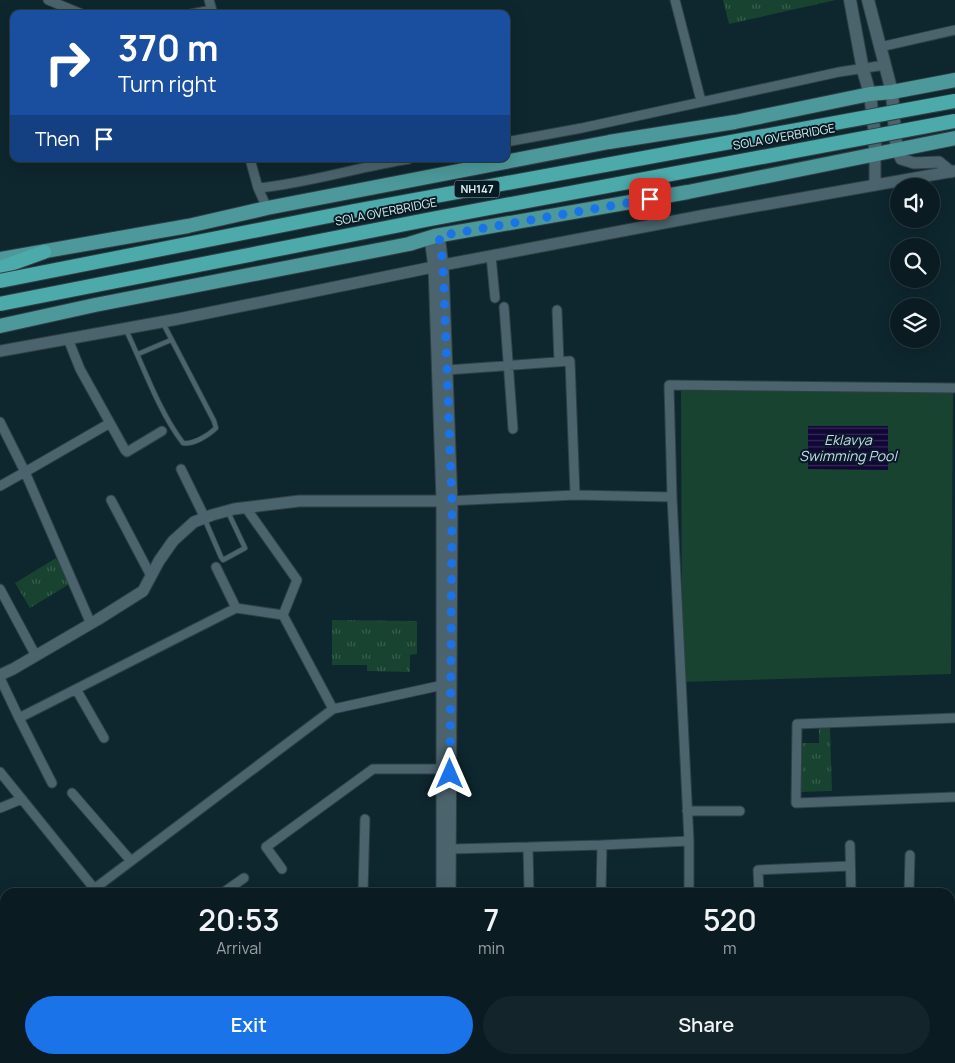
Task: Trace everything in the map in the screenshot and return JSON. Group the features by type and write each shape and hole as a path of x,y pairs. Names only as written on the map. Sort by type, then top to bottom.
{"highway":[{"name":"SOLA OVERBRIDGE","path":"0,281 354,212 955,101"},
{"name":"SOLA OVERBRIDGE","path":"0,304 431,218 955,121"},
{"path":"0,268 44,252"}],"main road":[{"path":"850,0 863,70 870,94 875,154"},
{"path":"868,0 892,92 897,150"},
{"path":"510,161 609,142 735,122 870,94 892,92 955,80"},
{"path":"0,326 95,305 409,244 435,237 688,192 955,138"},
{"path":"0,259 188,226 267,208 505,162"}],"street":[{"path":"48,0 72,10"},
{"path":"675,0 701,102"},
{"path":"880,47 955,30"},
{"path":"510,141 582,128 839,72 863,70 885,65"},
{"path":"897,150 901,159 914,164 939,162 953,171"},
{"path":"875,154 875,185"},
{"path":"251,162 258,188 267,208"},
{"path":"258,188 343,174 396,162"},
{"path":"0,351 162,322 491,256 953,171"},
{"path":"435,237 447,370 450,888"},
{"path":"491,256 495,298"},
{"path":"439,266 447,501 443,685 442,888"},
{"path":"504,307 510,366 513,429"},
{"path":"557,310 560,362"},
{"path":"68,339 80,369 127,452 162,431"},
{"path":"447,370 570,361 575,495"},
{"path":"689,888 669,385 955,388"},
{"path":"0,422 25,472 91,624"},
{"path":"0,486 110,423"},
{"path":"181,469 205,518"},
{"path":"52,783 0,677 143,591 159,561 173,541 194,522 227,511 299,500 447,501 575,495 672,497"},
{"path":"111,500 151,576"},
{"path":"246,508 297,580 283,615 333,709"},
{"path":"216,567 236,608"},
{"path":"0,589 36,656"},
{"path":"19,718 236,608 283,615"},
{"path":"98,888 333,709 443,685"},
{"path":"76,689 104,738"},
{"path":"955,718 797,724 796,803 955,797"},
{"path":"282,869 266,847 373,769 442,769"},
{"path":"0,772 92,888"},
{"path":"72,793 131,861"},
{"path":"0,808 22,799"},
{"path":"687,811 740,811"},
{"path":"364,888 365,819"},
{"path":"450,849 688,841"},
{"path":"601,888 602,845"},
{"path":"850,845 851,888"},
{"path":"528,847 529,888"},
{"path":"909,888 910,855"},
{"path":"759,888 758,870 850,866"},
{"path":"230,888 244,878"}],"lane":[{"path":"126,328 162,408 177,435 183,443 188,444 211,433 216,428 162,322"},
{"path":"138,354 171,340"},
{"path":"205,518 224,560 245,548 227,511"}],"green space":[{"path":"723,0 836,0 729,24"},
{"path":"953,390 951,674 682,682 681,391"},
{"path":"56,558 71,583 30,608 15,583"},
{"path":"332,620 417,621 417,654 410,655 410,672 367,671 367,665 332,665"},
{"path":"830,726 832,791 799,792 798,743 819,743 819,727"}],"water":[{"name":"Eklavya Swimming Pool","path":"808,426 888,426 888,470 808,469"}],"route":[{"path":"450,774 452,504 443,265 439,236 650,199"}]}
